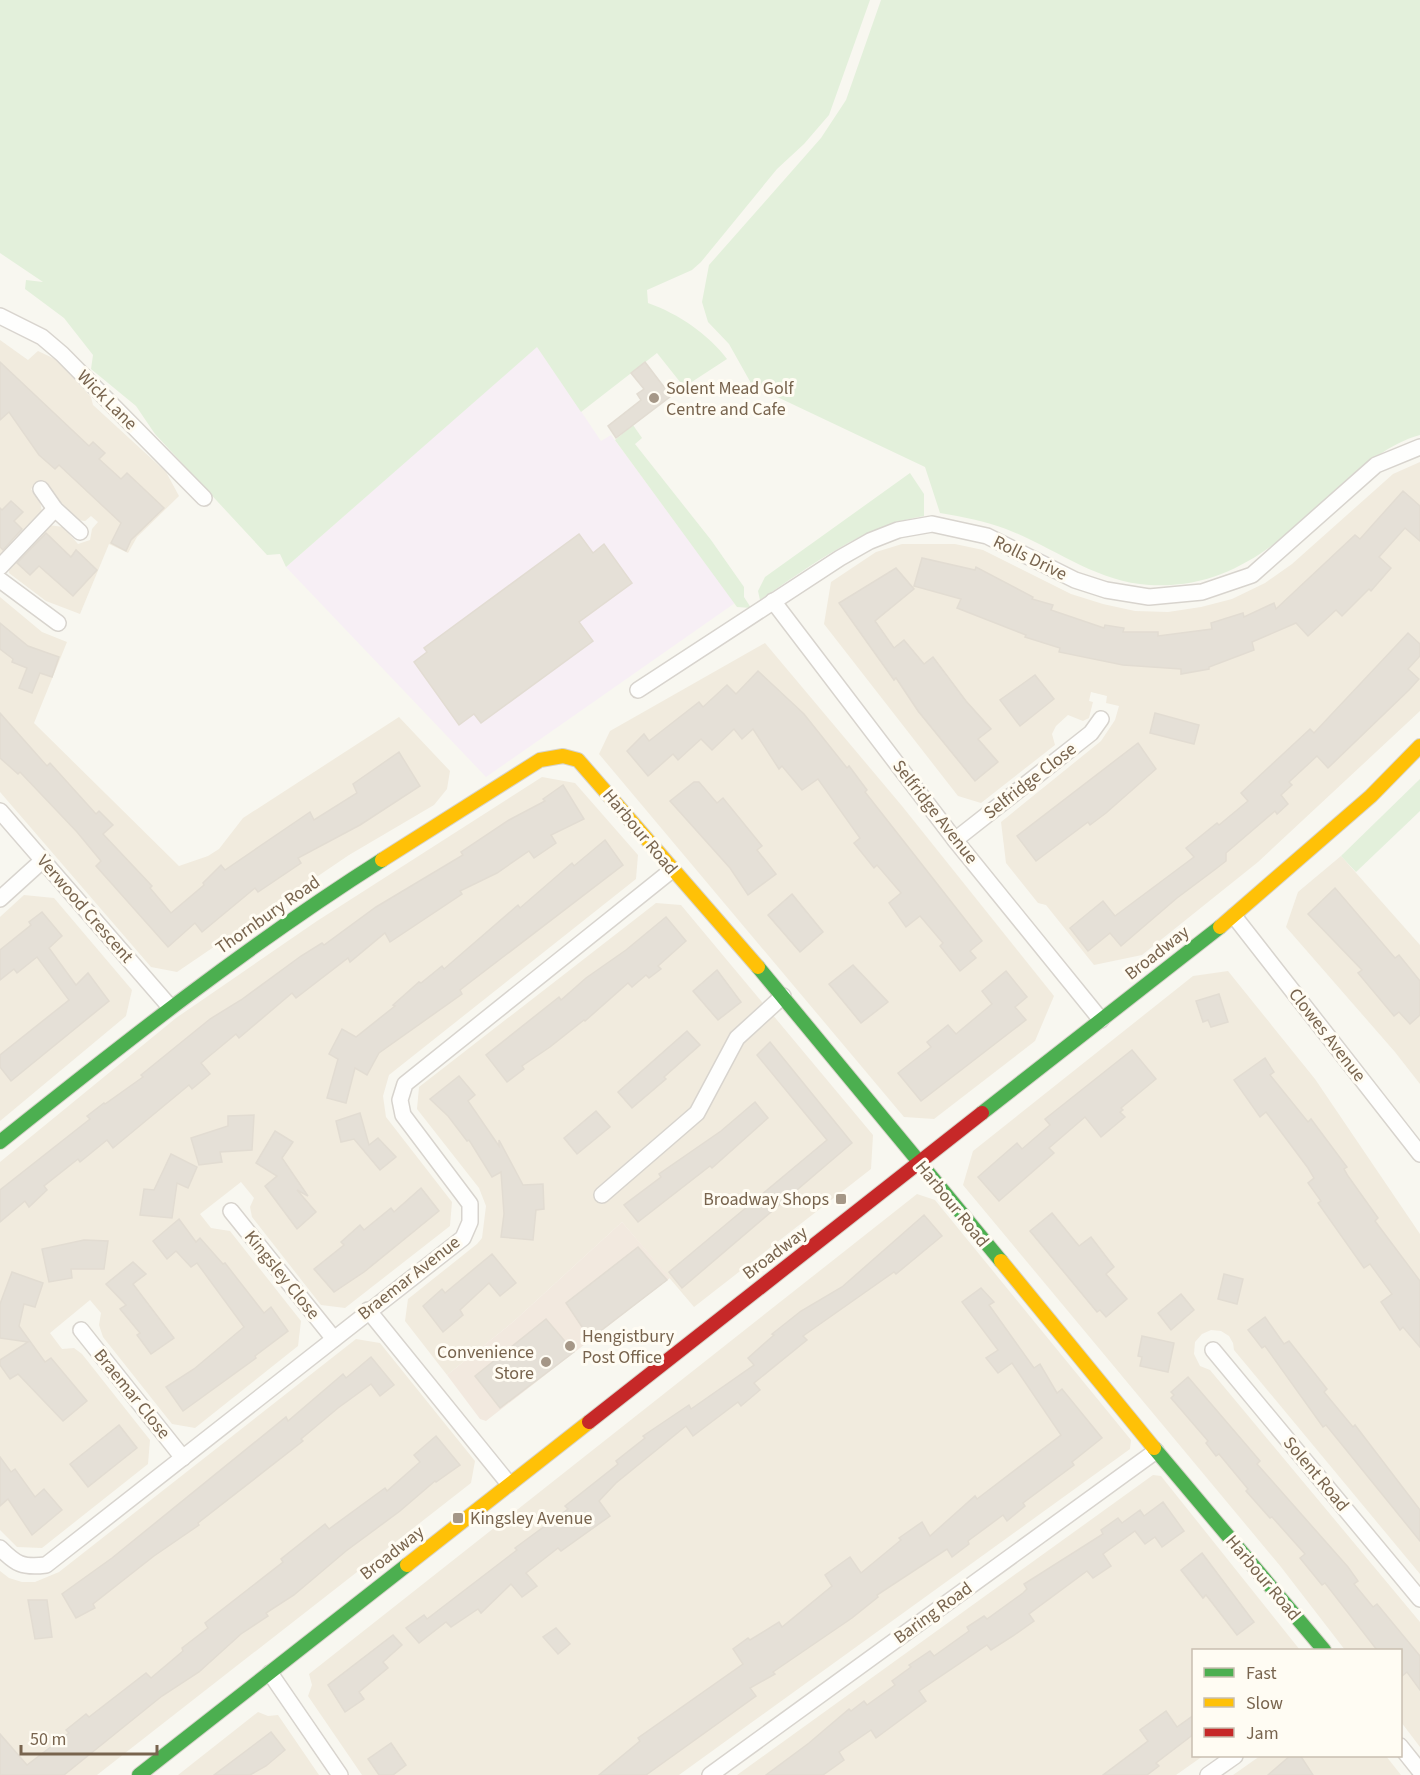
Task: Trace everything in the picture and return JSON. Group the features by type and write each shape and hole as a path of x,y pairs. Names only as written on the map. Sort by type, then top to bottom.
{"street":[{"name":"Wick Lane","path":"0,316 42,337 62,354 204,498"},
{"name":"Rolls Drive","path":"638,690 773,601 870,541 898,530 932,524 987,537 1075,580 1106,590 1149,597 1202,592 1252,575 1376,465 1420,447"},
{"path":"41,489 55,509 80,532"},
{"path":"0,567 55,509"},
{"path":"0,580 58,623"},
{"name":"Selfridge Avenue","path":"773,601 955,840 1101,1020"},
{"name":"Selfridge Close","path":"955,840 1092,733 1101,719"},
{"name":"Broadway","path":"139,1775 1234,916 1371,796 1420,746"},
{"name":"Thornbury Road","path":"0,1142 170,1007 306,908 540,760 563,756 578,759"},
{"name":"Harbour Road","path":"578,759 783,996 1156,1451 1323,1649"},
{"name":"Verwood Crescent","path":"0,811 170,1007"},
{"path":"0,899 43,860"},
{"name":"Braemar Avenue","path":"0,1548 15,1563 30,1567 46,1565 368,1310 463,1238 470,1222 470,1204 403,1115 400,1100 405,1084 672,870"},
{"name":"Clowes Avenue","path":"1234,916 1420,1155"},
{"path":"602,1195 698,1113 737,1038 783,996"},
{"name":"Kingsley Close","path":"231,1211 334,1339"},
{"path":"368,1310 508,1484"},
{"name":"Braemar Close","path":"81,1330 183,1458"},
{"name":"Solent Road","path":"1213,1350 1420,1599"},
{"name":"Baring Road","path":"710,1775 1156,1451"},
{"path":"270,1673 339,1775"},
{"path":"1402,1747 1420,1771"},
{"path":"1208,1775 1232,1757"}],"shaded area":[{"path":"0,340 28,360 38,351 57,360 91,397 93,405 166,472 179,496 137,537 128,553 109,544 80,614 46,601 9,573 9,567 49,525 63,527 78,544 90,540 92,529 98,522 91,516 85,521 77,520 41,480 31,489 40,501 42,512 0,558"},
{"path":"537,346 601,441 611,435 735,603 486,777 286,567"},
{"path":"1420,462 1420,711 1258,862 1142,955 1094,965 1046,905 1038,903 1006,863 1001,822 1101,741 1115,720 1119,706 1106,703 1107,696 1091,692 1089,701 1093,702 1089,718 1083,721 1068,715 1056,726 1052,734 1055,745 981,803 958,796 824,624 831,582 876,552 902,544 955,544 983,550 1071,594 1135,611 1168,612 1232,599 1265,583 1292,564 1393,474"},
{"path":"0,597 42,632 67,642 34,723 179,866 208,856 219,849 243,818 399,717 450,771 447,789 434,805 349,855 177,972 151,967 0,792"},
{"path":"765,643 902,806 1054,996 1035,1041 934,1119 904,1117 599,754 610,731"},
{"path":"542,777 575,783 638,855 636,879 389,1075 383,1096 386,1117 452,1202 450,1226 345,1308 321,1305 252,1217 250,1207 254,1198 241,1182 200,1214 211,1228 230,1231 301,1321 298,1346 195,1428 172,1424 103,1337 99,1325 101,1313 90,1300 50,1333 62,1349 74,1348 82,1354 150,1440 148,1464 42,1548 17,1547 0,1530 0,1162 176,1018 317,921"},
{"path":"1341,856 1420,945 1420,1084 1286,927 1298,892"},
{"path":"24,895 54,898 132,990 126,1016 0,1121 0,917"},
{"path":"656,903 681,905 873,1135 871,1169 694,1307 622,1222 513,1322 447,1375 405,1321 408,1299 477,1244 482,1238 486,1206 479,1188 417,1109 419,1087"},
{"path":"1228,971 1315,1079 1420,1234 1420,1574 1234,1350 1229,1336 1221,1331 1211,1330 1202,1334 1195,1342 1194,1354 1200,1366 1210,1370 1420,1622 1420,1747 1402,1723 1402,1649 1344,1649 1281,1567 963,1185 973,1151 1193,976"},
{"path":"917,1194 935,1200 1131,1440 1130,1449 679,1775 362,1775 308,1696 312,1685 309,1674"},
{"path":"622,1222 670,1278 486,1421 480,1419 447,1375 513,1322"},
{"path":"356,1339 380,1343 475,1461 471,1483 97,1775 0,1775 0,1571 9,1578 22,1582 35,1582 59,1572"},
{"path":"1153,1475 1161,1476 1299,1649 1192,1649 1192,1757 1202,1757 1176,1775 737,1775"},
{"path":"258,1712 268,1716 278,1715 319,1775 178,1775"},
{"path":"1259,1757 1387,1757 1401,1775 1233,1775"}],"green space":[{"path":"0,0 870,0 829,115 804,144 777,169 701,262 692,270 647,290 648,303 692,326 711,341 727,359 684,387 657,353 581,412 537,347 286,567 280,554 267,555 155,434 136,406 91,369 93,355 64,318 25,289 26,280 43,282 0,253"},
{"path":"881,0 1420,0 1420,435 1378,456 1299,524 1255,557 1232,570 1206,579 1179,584 1149,585 1130,583 1093,571 998,526 940,513 925,467 752,385 729,344 708,322 702,302 709,265 821,138 846,100"},
{"path":"633,425 642,438 635,444 711,540 744,587 744,597 751,608 737,607 615,440"},
{"path":"910,473 924,494 924,516 901,521 858,538 818,561 760,600 758,591 765,577"},
{"path":"1420,779 1420,811 1356,872 1341,856"}],"building":[{"path":"0,362 89,446 93,442 105,453 99,459 121,479 127,473 164,508 131,540 126,551 111,543 121,523 59,465 55,469 39,455 9,412 0,420"},
{"name":"Solent Mead Golf Centre and Cafe","path":"645,362 671,396 616,438 608,426 641,400 637,394 644,389 631,373"},
{"path":"1403,491 1420,506 1420,541 1405,528 1379,557 1391,568 1371,591 1369,589 1342,616 1336,610 1308,636 1296,623 1252,642 1254,650 1209,667 1209,669 1181,674 1181,669 1123,665 1059,652 1060,648 1025,637 1026,635 957,608 961,599 914,586 922,558 975,570 976,567 1033,597 1032,599 1053,605 1051,610 1104,628 1105,625 1124,628 1123,632 1158,632 1158,636 1212,629 1211,623 1243,613 1244,617 1274,603 1276,609 1355,535 1360,539"},
{"path":"11,501 23,512 14,521 22,529 3,550 0,547 0,508 2,510"},
{"path":"46,533 71,557 76,550 97,570 73,596 39,566 30,575 17,563"},
{"path":"579,534 593,553 604,544 632,583 579,622 593,641 481,723 474,714 459,725 414,662 427,652 424,648"},
{"path":"896,568 914,589 875,621 894,648 904,640 924,664 933,657 966,701 991,729 978,739 998,762 975,781 918,711 896,678 894,680 839,603"},
{"path":"0,623 28,646 59,657 52,677 40,673 32,693 19,688 27,668 12,662 13,659 0,649"},
{"path":"1408,633 1420,644 1420,656 1408,669 1419,679 1409,690 1328,768 1317,756 1289,782 1292,785 1281,795 1288,804 1277,814 1275,811 1226,853 1226,861 1177,898 1121,946 1110,933 1088,951 1070,928 1103,901 1115,916 1194,857 1186,848 1248,801 1241,793 1310,729 1314,733"},
{"path":"758,671 804,714 847,768 849,766 867,790 865,792 982,941 970,951 976,958 960,971 940,946 943,943 920,916 906,927 889,903 901,893 877,865 874,868 854,843 860,838 818,779 802,790 782,766 779,769 753,729 742,739 734,729 712,750 701,739 678,760 673,754 648,776 627,751 644,734 649,741 699,702 703,707 727,685 736,694"},
{"path":"1035,675 1054,699 1020,726 1000,700"},
{"path":"0,713 47,766 50,763 96,814 99,811 113,825 103,834 152,886 150,888 171,913 204,885 203,883 221,865 225,870 310,812 314,820 357,793 353,784 399,752 420,786 360,825 298,858 301,863 258,892 255,888 202,932 195,923 168,947 96,866 101,861 77,832 20,772 18,774 0,758"},
{"path":"1155,713 1199,725 1194,744 1150,733"},
{"path":"1138,743 1156,769 1106,813 1090,825 1088,822 1036,861 1017,836"},
{"path":"694,782 699,782 717,803 723,798 762,846 757,850 776,874 748,895 730,868 670,801"},
{"path":"563,785 584,819 551,835 556,843 534,858 529,851 497,873 460,891 462,894 390,942 385,933 350,962 348,958 296,998 292,993 239,1038 236,1034 201,1063 210,1074 192,1089 189,1085 113,1148 107,1140 80,1162 78,1159 44,1186 47,1190 29,1207 25,1201 0,1222 0,1190 90,1119 87,1116 143,1077 141,1075 210,1019 241,1000 301,956 322,943 324,945 376,907 463,855 461,852 509,820 545,801 543,799"},
{"path":"605,840 623,865 460,990 462,994 379,1053 367,1075 355,1068 346,1103 327,1098 338,1059 329,1054 342,1029 356,1037 395,1006 393,1005 419,982 421,983 442,966 444,969 518,905 520,908 572,863 574,866"},
{"path":"1335,888 1395,958 1399,955 1420,981 1420,1015 1410,1024 1399,1012 1394,1016 1358,973 1362,970 1308,914"},
{"path":"792,894 823,932 800,952 768,915"},
{"path":"42,912 62,936 49,948 76,985 88,973 109,1001 11,1081 0,1067 0,1055 69,1000 37,957 17,973 14,969 0,980 0,950 31,925 29,922"},
{"path":"666,917 686,941 658,966 661,969 649,978 646,975 632,987 628,983 585,1021 522,1066 524,1069 507,1082 486,1055 559,997 561,1000"},
{"path":"853,965 888,1002 861,1023 829,984"},
{"path":"717,970 741,1002 718,1020 693,991"},
{"path":"1006,971 1027,997 1015,1007 1026,1020 921,1101 898,1073 931,1047 927,1042 948,1025 956,1034 992,1004 982,991"},
{"path":"1219,994 1228,1022 1211,1027 1208,1020 1203,1022 1196,1001"},
{"path":"687,1031 700,1045 664,1077 666,1079 632,1108 618,1092"},
{"path":"770,1042 852,1143 682,1288 669,1272 827,1140 757,1055"},
{"path":"1132,1050 1156,1079 1121,1108 1123,1110 1120,1112 1125,1117 1101,1137 1085,1117 1049,1148 1054,1153 999,1201 978,1177 1017,1143 1022,1149 1050,1125 1045,1119"},
{"path":"1265,1058 1274,1072 1270,1075 1308,1122 1311,1119 1347,1167 1344,1169 1348,1176 1378,1218 1375,1221 1420,1281 1420,1347 1403,1327 1400,1330 1381,1302 1392,1294 1370,1264 1364,1268 1318,1203 1321,1201 1308,1183 1314,1178 1308,1168 1266,1112 1260,1117 1234,1080"},
{"path":"459,1076 475,1095 468,1101 499,1146 499,1140 523,1185 543,1184 544,1209 536,1210 533,1240 501,1237 504,1214 501,1172 492,1177 469,1140 467,1141 448,1116 430,1099"},
{"path":"755,1102 768,1118 712,1168 710,1166 638,1222 624,1205 661,1177 659,1174 721,1131"},
{"path":"596,1111 610,1127 577,1154 564,1138"},
{"path":"360,1113 369,1145 378,1138 396,1157 380,1170 354,1139 341,1142 336,1121"},
{"path":"254,1115 252,1150 220,1152 222,1162 199,1165 191,1138 228,1126 228,1116"},
{"path":"275,1131 293,1142 282,1158 308,1196 297,1190 316,1212 297,1229 265,1186 277,1176 256,1163"},
{"path":"171,1154 197,1167 188,1188 177,1183 172,1218 140,1215 144,1189 154,1190"},
{"path":"421,1188 439,1211 364,1272 334,1292 314,1269 344,1245 341,1242 360,1225 364,1230 391,1208 394,1212"},
{"path":"1052,1213 1079,1246 1091,1237 1114,1267 1106,1274 1127,1299 1106,1317 1100,1310 1097,1312 1030,1231"},
{"path":"924,1215 942,1236 896,1274 894,1272 803,1336 807,1340 754,1383 760,1390 741,1406 738,1402 693,1436 686,1426 616,1483 599,1501 610,1516 561,1551 558,1548 526,1573 537,1586 522,1597 511,1584 481,1613 478,1609 451,1627 446,1622 419,1643 406,1628 424,1615 427,1619 517,1550 515,1548 568,1509 565,1506 618,1464 616,1461 645,1438 643,1436 689,1405 691,1409 754,1365 748,1358 774,1335 772,1334 801,1311 842,1287"},
{"path":"179,1219 196,1242 200,1238 223,1264 225,1263 264,1313 271,1307 288,1331 255,1356 256,1358 183,1411 166,1387 194,1369 244,1327 197,1263 191,1267 176,1251 167,1259 153,1241"},
{"path":"84,1240 108,1241 104,1269 71,1269 72,1278 49,1282 42,1249"},
{"path":"638,1247 667,1280 590,1339 566,1303"},
{"path":"492,1254 516,1283 500,1296 489,1283 460,1310 463,1315 443,1332 423,1306 442,1289 445,1293"},
{"path":"133,1262 146,1274 133,1284 174,1338 151,1354 137,1335 140,1333 120,1309 126,1305 106,1284"},
{"path":"12,1272 43,1283 35,1307 24,1304 19,1326 45,1362 51,1358 87,1401 63,1421 18,1374 10,1379 0,1365 0,1360 28,1342 0,1338 0,1304"},
{"path":"1224,1274 1243,1279 1237,1304 1218,1299"},
{"path":"981,1288 994,1302 989,1305 1034,1368 1040,1364 1057,1393 1062,1389 1102,1438 1072,1462 1074,1465 1023,1503 1025,1506 1007,1521 1003,1515 968,1541 969,1544 952,1557 947,1549 877,1595 878,1597 852,1618 773,1672 775,1674 750,1688 756,1696 646,1775 599,1775 640,1741 638,1738 743,1664 733,1649 748,1638 750,1640 779,1622 782,1627 832,1586 825,1575 850,1557 861,1573 901,1540 899,1538 922,1522 930,1536 975,1496 977,1499 1061,1435 1012,1363 998,1373 986,1358 998,1350 962,1302"},
{"path":"1181,1294 1194,1310 1171,1330 1158,1313"},
{"path":"1265,1317 1284,1344 1289,1341 1327,1389 1324,1392 1353,1427 1355,1425 1420,1510 1420,1541 1326,1425 1323,1427 1265,1346 1262,1348 1248,1330"},
{"path":"546,1319 574,1352 500,1408 475,1376"},
{"path":"1142,1336 1174,1343 1168,1372 1140,1366 1142,1357 1138,1356"},
{"path":"371,1357 394,1385 380,1396 371,1384 338,1408 301,1439 303,1441 198,1523 199,1525 154,1556 93,1604 95,1608 76,1618 62,1594 112,1558 286,1417 288,1421 343,1374 346,1378"},
{"path":"1188,1377 1260,1461 1257,1464 1348,1567 1358,1581 1354,1584 1373,1607 1377,1604 1420,1656 1420,1690 1407,1672 1402,1676 1402,1649 1376,1649 1325,1583 1322,1585 1300,1558 1305,1554 1246,1491 1248,1489 1219,1454 1216,1456 1206,1443 1208,1441 1171,1398 1174,1395 1171,1392"},
{"path":"119,1425 137,1448 88,1487 70,1464"},
{"path":"436,1436 460,1465 435,1481 294,1595 266,1613 268,1616 241,1634 199,1672 162,1696 64,1775 0,1775 0,1734 27,1765 69,1733 66,1730 86,1714 89,1717 146,1673 151,1678 183,1651 182,1648 208,1628 205,1623 283,1562 281,1559 325,1524 329,1529 385,1488 387,1491 420,1462 414,1455"},
{"path":"0,1457 11,1472 15,1469 35,1497 44,1489 62,1510 32,1535 8,1499 0,1506"},
{"path":"1163,1502 1184,1531 1162,1547 1155,1537 1145,1544 1135,1531 1103,1554 1111,1566 1093,1578 1087,1571 1029,1614 1034,1621 1013,1636 991,1650 987,1645 919,1691 926,1701 876,1738 871,1730 839,1752 844,1760 823,1775 766,1775 849,1709 851,1711 864,1701 867,1705 895,1685 892,1681 911,1667 909,1665 930,1651 934,1656 969,1631 967,1627 984,1616 987,1619 1023,1593 1027,1589 1024,1584 1103,1534 1101,1530 1118,1518 1122,1523 1140,1510 1144,1516"},
{"path":"1202,1553 1254,1622 1237,1635 1206,1595 1203,1598 1181,1570"},
{"path":"28,1600 47,1600 52,1637 35,1639"},
{"path":"556,1628 570,1644 558,1654 543,1637"},
{"path":"393,1635 402,1645 383,1662 388,1668 359,1692 364,1699 345,1712 328,1685"},
{"path":"1166,1711 1177,1727 1192,1716 1192,1736 1156,1763 1159,1766 1147,1775 1103,1775 1148,1741 1140,1730"},
{"path":"271,1732 285,1750 266,1766 250,1775 214,1775"},
{"path":"391,1743 406,1765 393,1775 379,1775 368,1759"},
{"path":"1289,1757 1301,1757 1313,1775 1268,1775"}],"traffic: fast":[{"path":"0,1142 235,960 382,860"},
{"path":"982,1113 1220,927"},
{"path":"758,967 1001,1261"},
{"path":"1154,1448 1323,1649"},
{"path":"139,1775 407,1565"}],"traffic: slow":[{"path":"1220,927 1371,796 1420,746"},
{"path":"382,860 540,760 563,756 578,760 758,967"},
{"path":"1001,1261 1154,1448"},
{"path":"407,1565 589,1422"}],"traffic: jam":[{"path":"589,1422 982,1113"}],"place":[{"name":"Solent Mead Golf Centre and Cafe","path":"654,398"},
{"name":"Broadway Shops","path":"841,1199"},
{"name":"Hengistbury Post Office","path":"570,1346"},
{"name":"Convenience Store","path":"546,1362"},
{"name":"Kingsley Avenue","path":"458,1518"}]}
